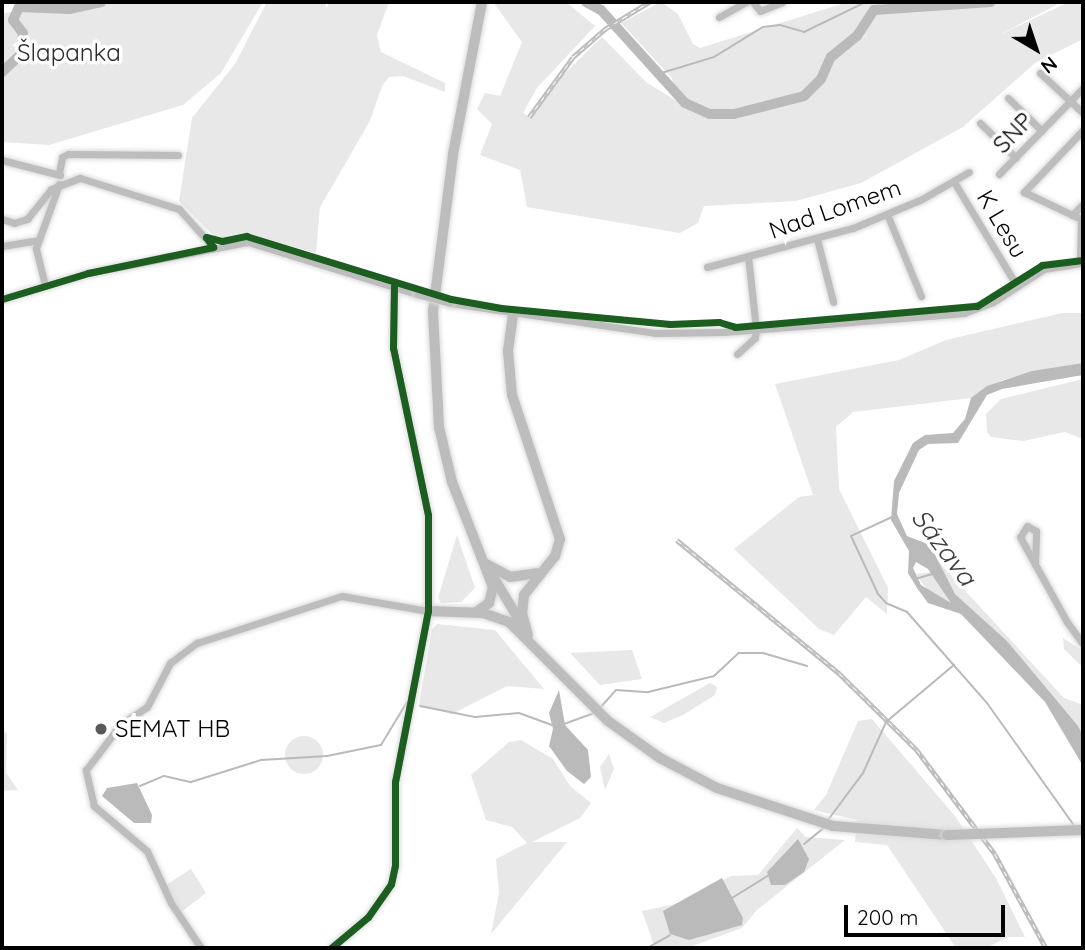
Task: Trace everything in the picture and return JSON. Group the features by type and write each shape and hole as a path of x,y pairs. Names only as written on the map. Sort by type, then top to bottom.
{"main road":[{"path":"476,612 489,603 493,592 484,561 452,482 439,426 434,366 436,284 469,61 482,2"},
{"path":"513,315 508,351 512,395 559,534 555,556 540,572 522,601 529,638"},
{"path":"484,561 510,577 540,572"},
{"path":"484,561 529,638 591,706 660,758 717,788 833,826 947,835 1083,830"},
{"path":"428,611 476,612 502,619 529,638"}],"street":[{"path":"719,17 746,2"},
{"path":"753,2 760,11 782,2"},
{"path":"1040,73 1083,113"},
{"name":"SNP","path":"999,174 1083,88"},
{"path":"1008,98 1042,131"},
{"path":"980,123 1016,158"},
{"path":"2,299 45,285 213,247 248,242 450,303 513,315 683,334 958,314 986,306 1049,267 1081,263 1082,220 1024,194 1083,130"},
{"path":"45,285 36,257 39,240 62,183 58,173 62,157 68,153 178,155"},
{"path":"2,160 58,173"},
{"name":"Nad Lomem","path":"707,267 817,239 887,215 969,172"},
{"path":"2,219 14,223 27,219 62,183 93,180 179,209 213,247"},
{"name":"K Lesu","path":"954,182 1017,286"},
{"path":"1072,215 1083,204"},
{"path":"887,215 921,296"},
{"path":"817,239 833,302"},
{"path":"2,246 39,240"},
{"path":"737,354 755,338 756,330 748,257"},
{"path":"331,948 368,917 391,884 395,866 395,782 428,611 428,515 393,348 394,286"},
{"path":"1035,564 1036,531 1027,526 1020,537 1035,564 1083,643"},
{"path":"201,948 171,903 148,851 94,806 86,770 120,725 147,707 170,663 197,642 342,596 428,611"}],"green space":[{"path":"54,2 263,2 221,73 183,105 49,145 2,142 2,14"},
{"path":"267,2 326,2 326,8 330,2 389,2 377,35 381,52 445,83 445,92 403,76 389,77 382,86 370,121 320,207 316,253 282,244 215,237 179,201 192,118 235,64"},
{"path":"493,2 566,2 595,26 537,88 523,113 531,118 561,77 602,37 646,82 696,113 693,103 674,90 672,78 621,23 661,2 678,14 693,44 700,48 848,2 1062,2 995,37 1069,2 1083,2 1083,39 1035,63 963,127 861,183 796,201 704,206 698,223 680,233 527,207 520,170 480,155 492,124 477,109 485,93 500,96 522,42"},
{"path":"1062,313 1083,313 1083,363 1002,380 971,398 853,412 836,427 839,489 888,588 887,614 866,597 834,635 819,629 734,549 799,497 813,495 775,384 899,360 946,340"},
{"path":"1083,379 1083,439 1065,432 1023,441 991,437 987,432 986,414 1001,399"},
{"path":"457,535 475,588 461,602 441,603 438,598"},
{"path":"936,559 1064,698 1083,705 1083,736 1007,641 955,594"},
{"path":"931,572 951,603 930,594 916,574"},
{"path":"437,624 495,630 544,689 507,686 452,714 419,705 432,629"},
{"path":"1063,638 1083,651 1083,668 1064,649"},
{"path":"632,650 642,679 600,685 570,653"},
{"path":"710,683 717,687 715,695 683,715 664,723 650,717"},
{"path":"872,719 955,816 996,878 1025,937 1008,937 986,948 956,948 887,845 855,842 857,820 814,810 826,795 858,721"},
{"path":"2,730 7,734 6,773 18,790 2,791"},
{"path":"304,736 317,742 323,755 317,768 304,774 291,768 285,755 291,742"},
{"path":"521,740 553,759 570,786 591,803 580,818 532,842 567,842 491,934 499,893 496,859 527,843 512,827 486,820 471,775 509,742"},
{"path":"609,754 614,769 605,790 600,767"},
{"path":"797,828 806,837 845,840 757,910 742,928 687,948 655,948 642,911 680,903 731,876 758,875"},
{"path":"191,869 206,893 180,913 166,885"}],"shaded area":[{"path":"1083,363 1083,375 1002,389 987,395 958,443 928,444 919,450 899,493 897,514 907,536 930,545 955,594 1007,641 1078,726 1083,736 1083,766 1045,702 961,614 928,603 908,573 909,551 891,520 894,481 913,443 925,435 953,433 965,419 971,398 987,386 1032,371","holes":["916,562 928,569 951,603 921,585 913,568"]},
{"path":"559,690 565,725 588,750 591,777 584,784 567,771 549,746 553,729 549,713"},
{"path":"137,783 152,815 151,823 134,823 102,796 107,788"},
{"path":"798,839 809,859 804,872 785,885 771,885 767,872"},
{"path":"722,878 743,918 742,925 689,940 670,934 663,911"}],"waterway":[{"name":"Šlapanka","path":"2,72 21,54 23,33 13,20 19,7 69,9 101,2"},
{"name":"Šlapanka","path":"586,2 601,10 685,103 710,114 734,114 804,96 821,79 831,57 857,36 874,10 991,2"},
{"path":"658,74 714,57 763,27 780,25 804,32 866,2"},
{"path":"892,517 851,536 878,594 886,603 907,612 987,703 1075,827"},
{"name":"Sázava","path":"915,579 933,574"},
{"path":"599,709 616,690 648,692 714,676 739,653 763,653 807,666"},
{"path":"828,820 863,773 886,722 954,665"},
{"path":"140,786 164,776 191,782 261,760 327,756 381,745 407,702"},
{"path":"420,706 475,717 519,713 552,725"},
{"path":"564,724 595,713"},
{"path":"804,844 824,828"},
{"path":"732,898 769,875"},
{"path":"647,948 670,935"}],"railway":[{"path":"529,117 573,57 605,29 649,2"},
{"path":"677,540 839,673 917,750 995,854 1046,948"}],"cycle path":[{"path":"206,237 222,241 246,236 451,299 501,308 670,324 719,322 735,327 977,306 1042,265 1083,260"},
{"path":"2,299 88,273 213,247 206,237"},
{"path":"331,948 368,917 391,884 395,865 395,782 428,611 428,515 393,348 394,286"}],"place":[{"name":"SEMAT HB","path":"101,729"}]}
